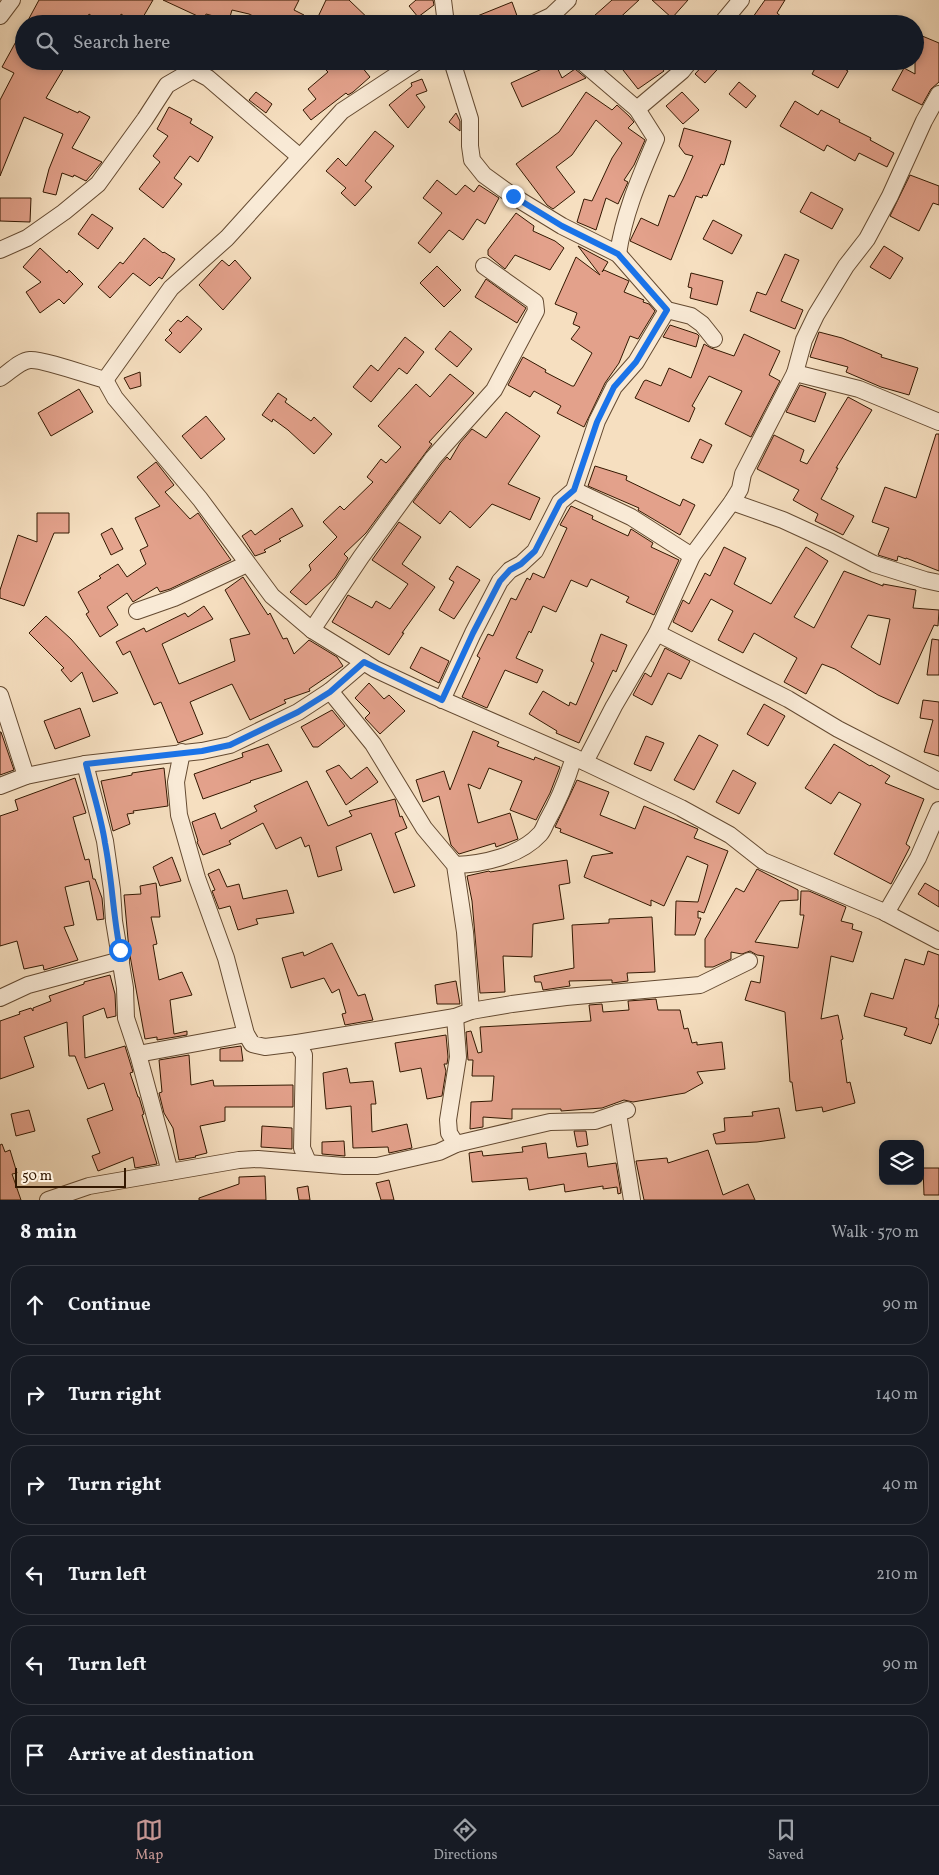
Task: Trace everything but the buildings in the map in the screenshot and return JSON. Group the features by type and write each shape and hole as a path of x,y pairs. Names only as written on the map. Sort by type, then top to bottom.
{"street":[{"path":"0,16 12,0"},
{"path":"443,0 445,15"},
{"path":"558,15 568,0"},
{"path":"728,15 741,0"},
{"path":"0,250 27,238 64,212 98,184 167,85 193,70 208,78 300,157"},
{"path":"105,380 171,288 227,238 342,111 404,70"},
{"path":"455,70 470,119 472,160 484,175 513,196 562,226 618,254 667,310 691,316 702,324 714,339"},
{"path":"592,70 637,109 656,139 628,209 618,254"},
{"path":"637,109 683,70"},
{"path":"455,865 479,862 514,853 540,834 558,802 568,779 657,633 692,556 740,489 743,474 795,373 804,340 816,315 846,266 867,239 939,94"},
{"path":"312,630 432,458 494,390 536,311 535,302 484,266"},
{"path":"442,700 500,581 510,570 521,564 535,551 560,502 574,490 597,422 614,387 636,362 667,310"},
{"path":"0,378 19,364 29,360 41,361 105,380 115,398 200,500 272,596 312,630 364,662 442,700 580,760 681,808 730,835 763,861 886,914 939,941"},
{"path":"795,373 859,388 939,422"},
{"path":"574,490 631,517 692,556"},
{"path":"732,502 783,520 874,564 939,583"},
{"path":"137,611 174,598 247,564"},
{"path":"657,633 788,699 838,728 939,781"},
{"path":"0,786 26,776 86,764 202,751 230,745 298,712 330,692 364,662"},
{"path":"330,692 373,744 424,828 455,865 465,932 471,1012"},
{"path":"0,695 26,776"},
{"path":"182,752 176,782 179,815 198,878 226,958 246,1034 252,1044 265,1046 297,1043 566,996 700,985 749,961"},
{"path":"86,764 105,841 114,921 125,988 126,1018 138,1054 170,1172"},
{"path":"886,914 918,858 939,810"},
{"path":"0,998 28,985 121,960"},
{"path":"455,1016 458,1057 448,1120 449,1133 456,1144"},
{"path":"138,1054 246,1034"},
{"path":"297,1043 304,1055 302,1148 308,1162"},
{"path":"48,1200 90,1186 239,1160 258,1159 344,1166 377,1166 439,1152 456,1144 550,1122 595,1121 622,1112 632,1200"}],"route":[{"path":"120,950 114,921 105,841 86,764 202,751 230,745 298,712 330,692 364,662 442,700 500,581 510,570 521,564 535,551 560,502 574,490 597,422 614,387 636,362 667,310 618,254 562,226 513,196"}]}
